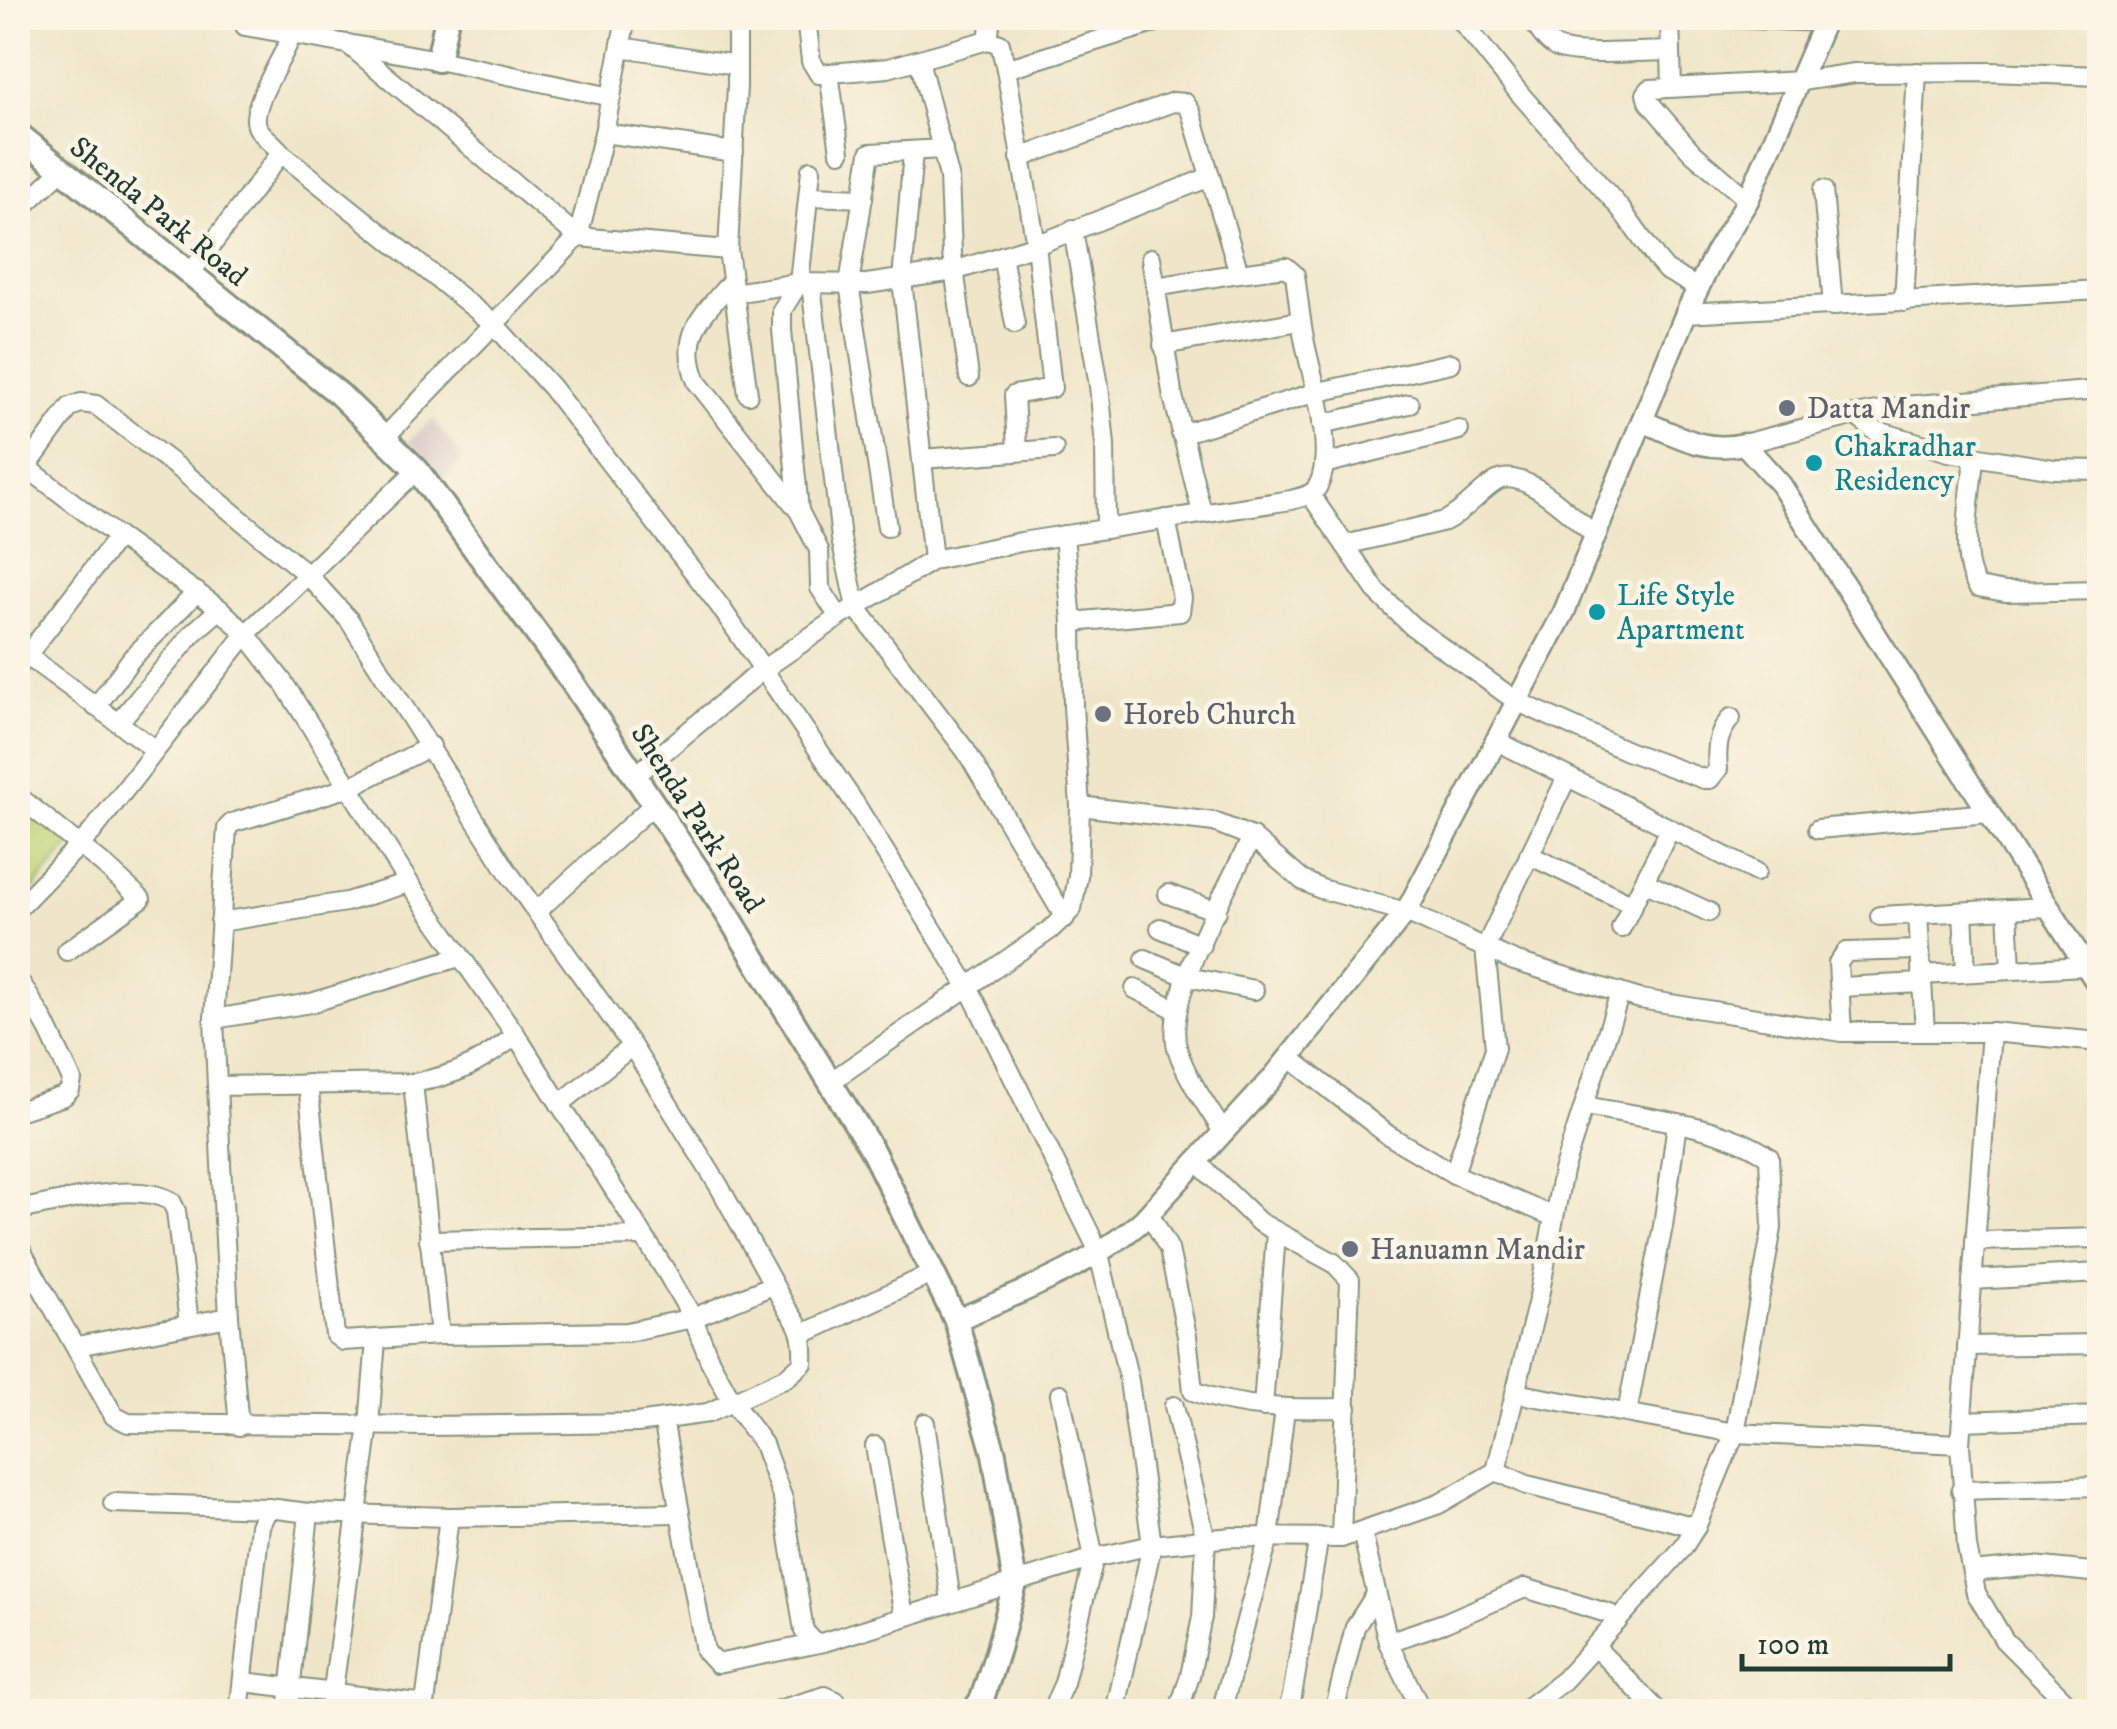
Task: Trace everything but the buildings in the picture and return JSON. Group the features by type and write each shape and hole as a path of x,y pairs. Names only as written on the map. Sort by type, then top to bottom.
{"main road":[{"path":"438,60 447,18"},
{"name":"Shenda Park Road","path":"18,134 339,394 417,470 636,776 726,912 873,1152 956,1320 994,1454 1015,1584 982,1699 974,1712"}],"street":[{"path":"247,18 245,26 611,96"},
{"path":"304,18 255,110 258,128 280,153 494,324 563,403 719,605 854,802 969,988 1098,1250 1129,1381 1152,1544 1115,1712"},
{"path":"384,438 578,237 604,133 626,18"},
{"path":"737,18 728,250 748,394"},
{"path":"806,18 814,70 819,74 888,68 988,40 1000,44 1036,244 1052,388 1014,394 1017,450"},
{"path":"988,40 991,18"},
{"path":"1006,69 1170,18"},
{"path":"1460,18 1520,94 1620,208 1666,270 1698,288"},
{"path":"1531,18 1557,48 1671,51"},
{"path":"1670,18 1672,87"},
{"path":"956,1320 1036,1286 1135,1227 1289,1056 1406,912 1564,612 1686,312 1748,200 1825,20 1725,18"},
{"path":"348,44 578,237 728,250"},
{"path":"621,47 737,65"},
{"path":"919,60 948,176 954,271 968,377"},
{"path":"1904,302 1917,72"},
{"path":"829,73 840,152"},
{"path":"1748,200 1692,152 1648,101 1646,94 1650,90 1801,81 1855,73 2100,76"},
{"path":"1020,158 1185,103 1239,273"},
{"path":"604,133 734,152"},
{"path":"887,527 849,284 870,153 943,149"},
{"path":"913,152 902,280 933,560"},
{"path":"189,275 280,153"},
{"path":"811,170 805,284 841,539 856,608 966,751 1065,918"},
{"path":"18,211 62,171"},
{"path":"839,617 820,588 819,550 799,511 697,382 688,360 688,345 695,326 732,287 849,284 954,271 1210,178"},
{"path":"1823,190 1833,306"},
{"path":"810,196 863,198"},
{"path":"1073,229 1099,386 1105,446 1106,529"},
{"path":"1002,256 1016,324"},
{"path":"1151,258 1163,345 1202,513"},
{"path":"636,776 761,671 839,617 933,560 1310,494 1317,488 1324,464 1322,424 1292,269 1156,287"},
{"path":"799,511 782,310 805,284"},
{"path":"1686,312 2100,290"},
{"path":"1163,345 1300,321"},
{"path":"1181,434 1314,393 1451,363"},
{"path":"1638,429 1721,449 1855,414 1904,406 2100,390"},
{"path":"18,1245 114,1416 128,1423 637,1423 708,1414 733,1403 796,1371 803,1363 803,1334 719,1186 632,1046 508,872 432,746 332,597 182,471 96,405 81,403 70,407 22,464 220,609 246,634 282,682 409,883 516,1034 643,1236 692,1318 733,1403 763,1444 783,1500 804,1631 814,1642"},
{"path":"1322,424 1409,404"},
{"path":"1855,414 1874,430 1974,456 2054,468 2100,470"},
{"path":"1324,464 1459,430"},
{"path":"1744,444 1781,485 2100,988"},
{"path":"922,459 1054,449"},
{"path":"1974,456 1967,560 1970,578 1978,588 2005,592 2100,590"},
{"path":"18,908 79,845 246,634 417,470"},
{"path":"1344,545 1445,521 1459,514 1492,484 1515,476 1529,482 1595,535"},
{"path":"1310,494 1377,592 1412,626 1516,701 1704,780 1718,769 1716,750 1730,718"},
{"path":"1072,622 1180,612 1182,598 1166,520"},
{"path":"830,1082 1065,918 1076,898 1080,806 1064,536"},
{"path":"118,537 20,657 96,706 154,750"},
{"path":"96,706 131,659 197,592"},
{"path":"119,722 193,633 220,609"},
{"path":"1495,740 1756,872"},
{"path":"239,1426 229,1316 214,1019 227,828 232,823 350,787 432,746"},
{"path":"1454,1174 1495,1048 1485,948 1567,777"},
{"path":"18,796 141,899 67,951"},
{"path":"537,911 654,804"},
{"path":"1080,806 1214,822 1252,837 1302,880 1320,889 1406,912 1514,961 1620,993 1842,1032 1991,1032 2100,1042"},
{"path":"1818,829 1988,813"},
{"path":"1621,928 1670,829"},
{"path":"1223,1132 1178,1052 1175,1009 1252,837"},
{"path":"1530,855 1633,905"},
{"path":"1644,882 1709,912"},
{"path":"220,922 346,902 409,883"},
{"path":"1168,894 1217,911"},
{"path":"1880,916 2048,907"},
{"path":"2008,909 2011,970"},
{"path":"1963,912 1966,972"},
{"path":"1918,914 1925,1032"},
{"path":"1160,928 1201,944"},
{"path":"1842,1032 1838,963 1846,952 1920,950"},
{"path":"214,1019 311,1003 459,957"},
{"path":"1146,959 1188,977 1254,990"},
{"path":"1840,988 1966,972 2084,966"},
{"path":"18,983 46,1023 72,1080 64,1096 18,1112"},
{"path":"1135,989 1175,1009"},
{"path":"664,1420 705,1651 717,1664 824,1642 1094,1558 1152,1544 1269,1537 1341,1538 1439,1504 1496,1471 1539,1296 1563,1171 1620,993"},
{"path":"1991,1032 1960,1444 1961,1490 1976,1593 2004,1640 2076,1712"},
{"path":"216,1086 413,1083 472,1067 516,1034"},
{"path":"560,1104 632,1046"},
{"path":"1289,1056 1388,1136 1454,1174 1554,1217"},
{"path":"413,1083 440,1335"},
{"path":"308,1084 335,1335 343,1341 627,1332 692,1318 773,1285"},
{"path":"1522,1712 1564,1680 1682,1549 1696,1527 1735,1432 1772,1228 1769,1157 1755,1147 1677,1123 1584,1106"},
{"path":"1627,1413 1663,1226 1677,1123"},
{"path":"1196,1160 1276,1234 1334,1263 1350,1280 1341,1538"},
{"path":"18,1210 106,1194 150,1192 171,1201 176,1210 189,1324"},
{"path":"1149,1213 1169,1249 1187,1336 1193,1391 1212,1398 1285,1409 1346,1408"},
{"path":"1263,1406 1276,1234"},
{"path":"430,1240 643,1236"},
{"path":"1975,1242 2100,1238"},
{"path":"803,1334 932,1273"},
{"path":"1972,1280 2100,1273"},
{"path":"77,1346 229,1316"},
{"path":"331,1703 369,1425 376,1340"},
{"path":"1968,1346 2100,1344"},
{"path":"1515,1393 1735,1432 1960,1444"},
{"path":"1051,1712 1064,1683 1094,1558 1060,1394"},
{"path":"1174,1406 1206,1540 1202,1617 1178,1712"},
{"path":"1221,1712 1269,1537 1285,1409"},
{"path":"1962,1421 2100,1416"},
{"path":"925,1423 951,1601"},
{"path":"876,1446 904,1616"},
{"path":"1496,1471 1526,1486 1696,1527"},
{"path":"1961,1490 2100,1486"},
{"path":"114,1503 449,1518 679,1513"},
{"path":"239,1712 260,1526 268,1508"},
{"path":"288,1712 309,1513"},
{"path":"244,1682 290,1690 331,1703 424,1708 449,1518"},
{"path":"1362,1532 1388,1642 1422,1712"},
{"path":"1286,1712 1319,1538"},
{"path":"1972,1572 2034,1566 2100,1572"},
{"path":"1388,1642 1525,1588 1610,1614 1617,1622"},
{"path":"1334,1712 1355,1628 1376,1594"},
{"path":"1594,1647 1659,1712"},
{"path":"772,1712 825,1696 831,1697 844,1712"}],"shaded area":[{"path":"433,419 463,460 442,480 408,441"}],"green space":[{"path":"18,799 74,840 18,907"}],"place":[{"name":"Datta Mandir","path":"1787,408"},
{"name":"Chakradhar Residency","path":"1814,463"},
{"name":"Life Style Apartment","path":"1597,612"},
{"name":"Horeb Church","path":"1103,714"},
{"name":"Hanuamn Mandir","path":"1350,1249"}]}
